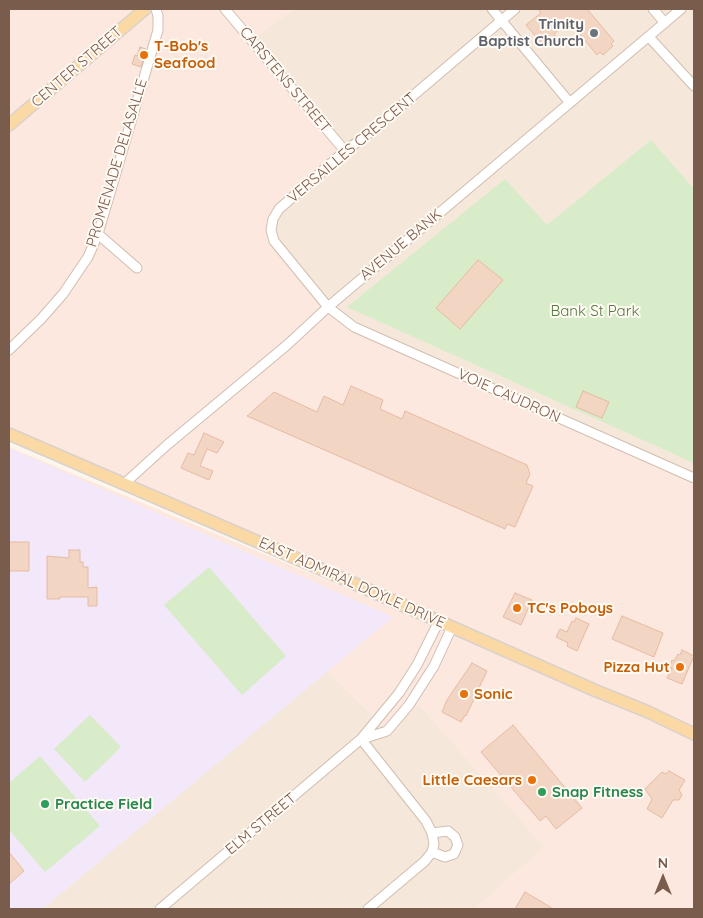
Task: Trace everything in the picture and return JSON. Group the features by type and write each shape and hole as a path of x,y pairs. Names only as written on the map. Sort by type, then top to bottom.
{"main road":[{"name":"CENTER STREET","path":"9,125 145,9"},
{"name":"EAST ADMIRAL DOYLE DRIVE","path":"9,434 646,711 694,734"}],"street":[{"name":"PROMENADE DELASALLE","path":"9,350 41,320 64,294 82,266 98,234 158,30 156,9"},
{"name":"CARSTENS STREET","path":"225,9 345,151"},
{"path":"492,9 570,103"},
{"name":"VERSAILLES CRESCENT","path":"328,307 274,241 271,230 273,219 279,209 345,151 368,134 515,9"},
{"path":"653,9 665,23"},
{"name":"AVENUE BANK","path":"124,484 167,445 287,345 328,307 681,9"},
{"path":"649,37 694,86"},
{"path":"98,234 137,268"},
{"name":"VOIE CAUDRON","path":"328,307 354,327 694,478"},
{"name":"ELM STREET","path":"160,909 361,739 399,693 417,665 439,622"},
{"name":"ELM STREET","path":"361,739 387,731 409,705 434,666 452,627"},
{"path":"361,739 426,821 432,833 434,844 432,852 425,861 368,909"},
{"path":"432,833 448,831 456,836 458,845 454,854 445,857 432,852"}],"shaded area":[{"path":"9,9 294,9 252,40 345,151 273,219 274,241 328,307 354,327 694,478 694,909 475,909 544,847 420,705 384,726 327,671 42,909 9,909 9,447 667,723 9,431"},
{"path":"294,9 694,9 694,477 354,327 328,307 274,241 251,40"},
{"path":"9,448 393,617 42,909 9,909"},
{"path":"327,671 384,726 419,704 545,847 475,909 42,909"}],"green space":[{"name":"Bank St Park","path":"651,140 694,189 694,463 347,307 505,179 547,225"},
{"path":"209,567 286,656 242,695 164,605"},
{"path":"90,715 121,747 85,782 54,749"},
{"name":"Practice Field","path":"40,756 100,826 45,872 9,830 9,783"}],"building":[{"path":"538,9 587,9 614,41 611,44 613,46 603,55 600,52 597,55 569,21 544,46 526,25 541,13"},
{"name":"T-Bob's Seafood","path":"140,47 146,49 141,67 132,64"},
{"path":"478,260 503,280 460,329 436,308"},
{"path":"351,386 383,400 380,409 402,419 405,411 527,465 530,474 526,483 533,486 515,527 507,524 505,529 247,416 274,392 317,412 324,396 343,405"},
{"path":"583,391 609,402 602,418 576,407"},
{"path":"204,433 224,442 217,453 207,449 200,466 213,471 209,480 181,468 188,453 194,455"},
{"path":"9,542 29,542 29,571 9,571"},
{"path":"69,550 80,550 80,562 83,562 83,567 88,567 88,588 97,587 97,606 88,606 88,597 47,599 47,556 69,558"},
{"name":"TC's Poboys","path":"515,593 532,600 521,625 503,617"},
{"path":"622,616 663,633 654,657 612,639"},
{"path":"576,618 589,624 577,651 567,646 568,643 556,637 560,629 567,632 572,621 574,622"},
{"name":"Pizza Hut","path":"682,650 694,656 682,684 667,678 672,668 670,667 672,660 674,661 678,654 680,655"},
{"name":"Sonic","path":"472,663 487,671 466,716 461,722 442,712 447,700"},
{"path":"513,725 582,808 556,829 546,816 540,821 481,752"},
{"path":"669,771 685,780 679,790 682,795 679,800 673,800 662,818 647,809 652,799 645,789 662,772 666,774"},
{"path":"9,852 24,871 9,884"},
{"path":"525,892 542,902 553,909 515,909"}],"place":[{"name":"Trinity Baptist Church","path":"594,33"},
{"name":"T-Bob's Seafood","path":"144,55"},
{"name":"TC's Poboys","path":"517,608"},
{"name":"Pizza Hut","path":"680,667"},
{"name":"Sonic","path":"464,694"},
{"name":"Little Caesars","path":"532,780"},
{"name":"Snap Fitness","path":"542,792"},
{"name":"Practice Field","path":"45,804"}]}
